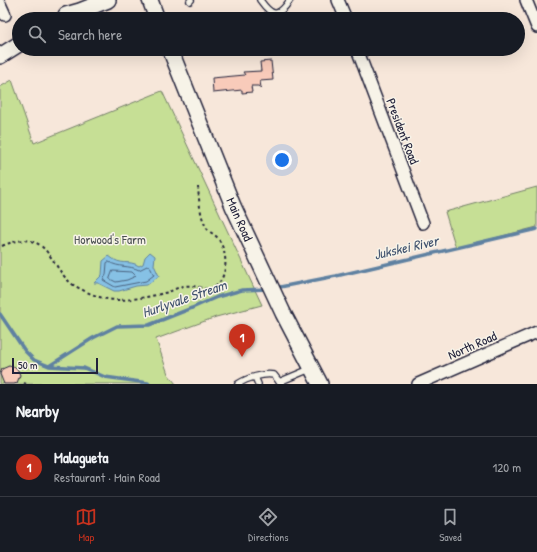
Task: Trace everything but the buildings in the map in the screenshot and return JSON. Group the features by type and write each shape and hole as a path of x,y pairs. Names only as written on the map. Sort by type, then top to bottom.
{"main road":[{"path":"72,12 94,0"},
{"path":"77,12 108,0"},
{"path":"143,0 154,12"},
{"path":"150,0 155,12"},
{"path":"0,56 12,48"},
{"name":"Main Road","path":"173,56 233,206 283,313 320,384"}],"street":[{"path":"338,0 343,12"},
{"path":"526,0 537,27"},
{"path":"0,4 5,15"},
{"name":"President Road","path":"360,56 423,223"},
{"name":"North Road","path":"418,384 537,332"}],"lane":[{"path":"260,0 267,10 272,12"},
{"path":"280,12 285,8 290,0"},
{"path":"238,384 244,380 269,374 274,375 280,383 312,368"},
{"path":"255,377 258,384"}],"path":[{"path":"2,246 10,242 25,240 40,245 48,252 71,284 79,289 104,299 141,298 165,293 182,286 211,290 221,281 225,272 225,256 218,238 209,232 204,222 198,187"}],"green space":[{"name":"Horwood's Farm","path":"12,80 34,143 162,91 262,305 216,317 156,339 168,374 176,384 0,384 0,87"},
{"path":"537,187 537,227 456,248 445,212"}],"water":[{"path":"150,252 155,256 154,265 159,276 147,285 114,291 98,283 94,283 102,275 103,261 109,256 121,262 132,263 139,266 143,264 145,257"}],"waterway":[{"name":"Jukskei River","path":"275,288 336,276 537,229"},
{"name":"Hurlyvale Stream","path":"0,314 25,351 34,360 49,366 93,338 117,326 149,325 217,297 242,290 267,289"},
{"name":"Jukskei River","path":"49,366 84,368 105,377 149,384"}],"place":[{"name":"Malagueta","path":"242,357"}]}
